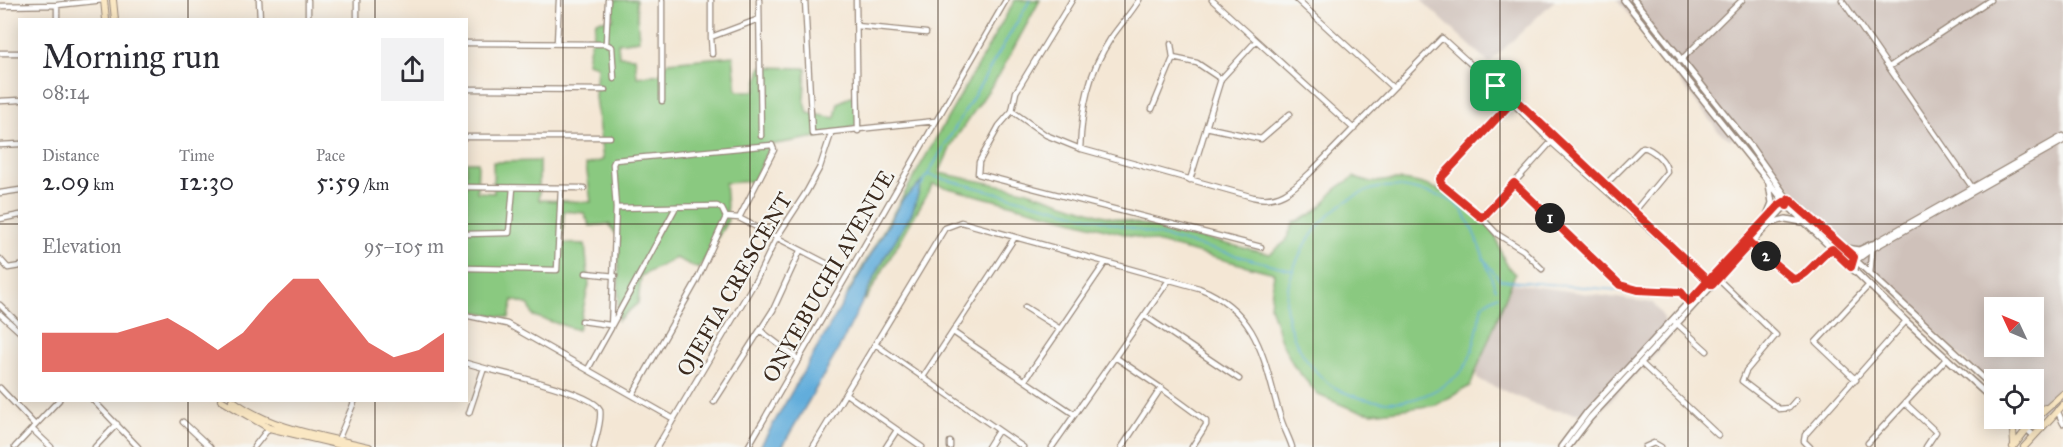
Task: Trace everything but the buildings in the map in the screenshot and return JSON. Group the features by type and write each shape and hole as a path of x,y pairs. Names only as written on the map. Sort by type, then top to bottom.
{"main road":[{"path":"104,0 106,18"},
{"path":"113,0 115,18"},
{"path":"2046,408 2063,394"},
{"path":"224,402 269,428 350,447"},
{"path":"236,402 274,423 369,447"},
{"path":"2044,424 2060,408"},
{"path":"2013,429 2013,446"},
{"path":"2013,446 2026,429"},
{"path":"2024,447 2039,429"}],"street":[{"path":"0,6 57,5 104,0"},
{"path":"259,0 260,18"},
{"path":"308,0 308,18"},
{"path":"357,0 357,18"},
{"path":"557,43 559,0"},
{"path":"606,44 608,0"},
{"path":"662,0 662,101"},
{"path":"711,0 712,54"},
{"path":"759,0 761,136"},
{"path":"805,0 812,133 814,135 831,136 935,121"},
{"path":"856,0 858,131"},
{"name":"ONYEBUCHI AVENUE","path":"748,447 1006,0"},
{"path":"1072,0 1016,92 1012,111 999,126 979,162 980,176 1072,196 1261,247"},
{"path":"1080,149 1083,103 1089,80 1110,40 1139,0"},
{"path":"1212,0 1354,129"},
{"path":"1297,0 1393,88"},
{"path":"1624,0 1769,183 1856,258 1984,379"},
{"path":"1634,0 1680,61 1751,147 1802,222 1984,392"},
{"path":"1680,61 1742,0"},
{"path":"1842,0 1972,187"},
{"path":"1889,67 1990,0"},
{"path":"57,5 57,18"},
{"path":"711,37 759,20"},
{"path":"857,26 926,33"},
{"path":"1012,111 1046,135 1080,149 1259,199 1278,197 1297,186 1442,38 1604,186 1628,203 1633,213 1710,283"},
{"path":"1190,180 1221,79 1256,41"},
{"path":"468,43 606,44 612,48 614,79"},
{"path":"1152,109 1173,58 1171,44"},
{"path":"0,53 18,53"},
{"path":"1173,58 1197,63 1221,79"},
{"path":"468,89 605,90"},
{"path":"0,101 18,100"},
{"path":"1512,101 1440,179 1441,184 1482,218 1497,234 1523,250 1542,269"},
{"path":"1206,127 1261,139 1290,114"},
{"name":"OJEFIA CRESCENT","path":"657,447 756,280 777,237 807,191 831,136"},
{"path":"1853,269 1856,258 1872,247 2063,136"},
{"path":"468,137 610,137"},
{"path":"1482,218 1553,140"},
{"path":"1835,242 1848,250 1872,247 2063,141"},
{"path":"0,146 18,144"},
{"path":"611,326 615,276 616,208 613,164 615,160 771,145 774,150 739,218"},
{"path":"1604,186 1642,147 1647,147 1664,161 1667,172 1633,213"},
{"path":"1514,183 1620,285 1638,290 1681,292 1689,302"},
{"path":"1568,447 1581,428 1641,363 1689,302 1710,283 1718,279 1766,222 1772,203 1769,183"},
{"path":"468,187 584,188"},
{"path":"468,234 506,235 510,232 513,188"},
{"path":"468,268 557,270 561,188"},
{"path":"0,193 18,190"},
{"path":"1562,447 1585,415 1675,322 1786,200"},
{"path":"616,208 717,206 722,209 726,217"},
{"path":"588,369 676,207"},
{"path":"0,219 18,215"},
{"path":"726,217 739,218 800,251 826,262"},
{"path":"633,394 696,282 726,217"},
{"path":"1766,222 1781,219 1802,222"},
{"path":"813,447 945,228 961,222 1215,295 1253,332 1265,356 1280,416 1292,447"},
{"path":"923,377 1015,237"},
{"path":"1750,243 1790,277 1796,279 1832,249"},
{"path":"1871,274 1869,262 1872,247"},
{"path":"714,402 773,310 800,251"},
{"path":"0,259 8,268 18,266"},
{"path":"1025,380 1105,262"},
{"path":"586,273 615,276"},
{"path":"1718,279 1775,333 1773,341 1746,370 1742,381 1779,409 1789,408 1796,400"},
{"path":"1052,447 1168,280"},
{"path":"1856,380 1816,342 1869,285"},
{"path":"0,305 18,323"},
{"path":"1025,307 1060,329"},
{"path":"0,314 18,331"},
{"path":"470,316 507,324 674,418"},
{"path":"1145,316 1239,379"},
{"path":"582,321 611,326"},
{"path":"1810,447 1804,441 1805,435 1906,321"},
{"path":"1675,322 1707,351"},
{"path":"761,331 799,360"},
{"path":"953,332 1074,414"},
{"path":"875,344 1023,447"},
{"path":"1115,357 1206,421 1206,425 1192,447"},
{"path":"1868,443 1947,358"},
{"path":"1641,363 1718,435"},
{"path":"468,364 581,395 597,405 600,411 594,447"},
{"path":"470,413 484,368"},
{"path":"0,388 51,447"},
{"path":"1122,447 1161,388"},
{"path":"846,394 922,447"},
{"path":"15,447 57,402"},
{"path":"95,402 138,447"},
{"path":"338,440 354,402"},
{"path":"1905,403 1936,432 1926,447"},
{"path":"2060,408 2063,423"},
{"path":"183,422 210,447"},
{"path":"95,447 117,424"},
{"path":"254,447 269,428"},
{"path":"2026,429 2033,435"},
{"path":"886,447 897,430"},
{"path":"988,447 998,431"},
{"path":"128,447 133,441"},
{"path":"1645,447 1654,443 1661,447"}],"shaded area":[{"path":"1421,0 1555,0 1489,63"},
{"path":"1617,0 2063,0 2063,396 2044,410 2044,369 1984,369 1984,378 1814,216 1747,134 1730,139 1719,132"},
{"path":"1511,283 1653,303 1664,318 1666,342 1596,416 1546,409 1477,379 1477,374 1470,370 1491,293"}],"green space":[{"path":"613,0 636,0 639,40 618,43 619,56 635,57 637,77 660,74 668,62 733,56 737,91 756,91 761,67 806,68 804,98 808,113 835,118 838,103 855,94 859,125 829,135 770,145 754,181 725,183 728,220 699,269 676,258 641,276 638,303 618,320 619,239 609,224 590,226 584,213 564,211 562,243 585,244 589,285 578,330 533,316 529,305 513,300 509,318 468,310 468,162 478,162 477,192 494,193 493,162 539,161 539,200 591,202 586,165 603,160 595,97 597,66 587,63 596,21 613,19"},
{"path":"1015,0 1040,0 999,75 953,142 939,173 1024,190 1101,215 1270,254 1285,242 1294,222 1315,211 1336,189 1354,177 1371,182 1408,181 1432,187 1468,204 1485,218 1494,232 1505,262 1515,274 1470,386 1436,405 1372,413 1352,409 1318,395 1294,366 1281,341 1270,306 1274,273 933,184 865,301 868,289 886,255 868,262 847,294"}],"water":[{"path":"922,182 912,213 886,255 836,354 782,447 760,447 903,199"}],"waterway":[{"path":"921,186 1030,0"},
{"path":"928,175 1292,270"},
{"path":"1496,289 1471,227 1458,205 1432,194 1389,187 1368,191 1348,200 1314,231 1292,272 1286,306 1288,320 1298,346 1314,370 1324,379 1334,387 1361,398 1380,402 1400,401 1432,392 1462,371 1472,352 1483,304 1498,295"},
{"path":"1483,258 1500,280 1618,290 1641,295 1675,295"}],"route":[{"path":"1496,86 1505,90 1542,127 1628,203 1633,213 1708,281 1778,206 1784,202 1787,206 1789,199 1804,215 1854,257 1851,267 1832,249 1823,254 1801,276 1793,279 1750,243 1712,285 1708,281 1689,302 1681,292 1638,290 1620,285 1514,183 1482,218 1441,184 1440,179 1511,103 1496,86"}]}
